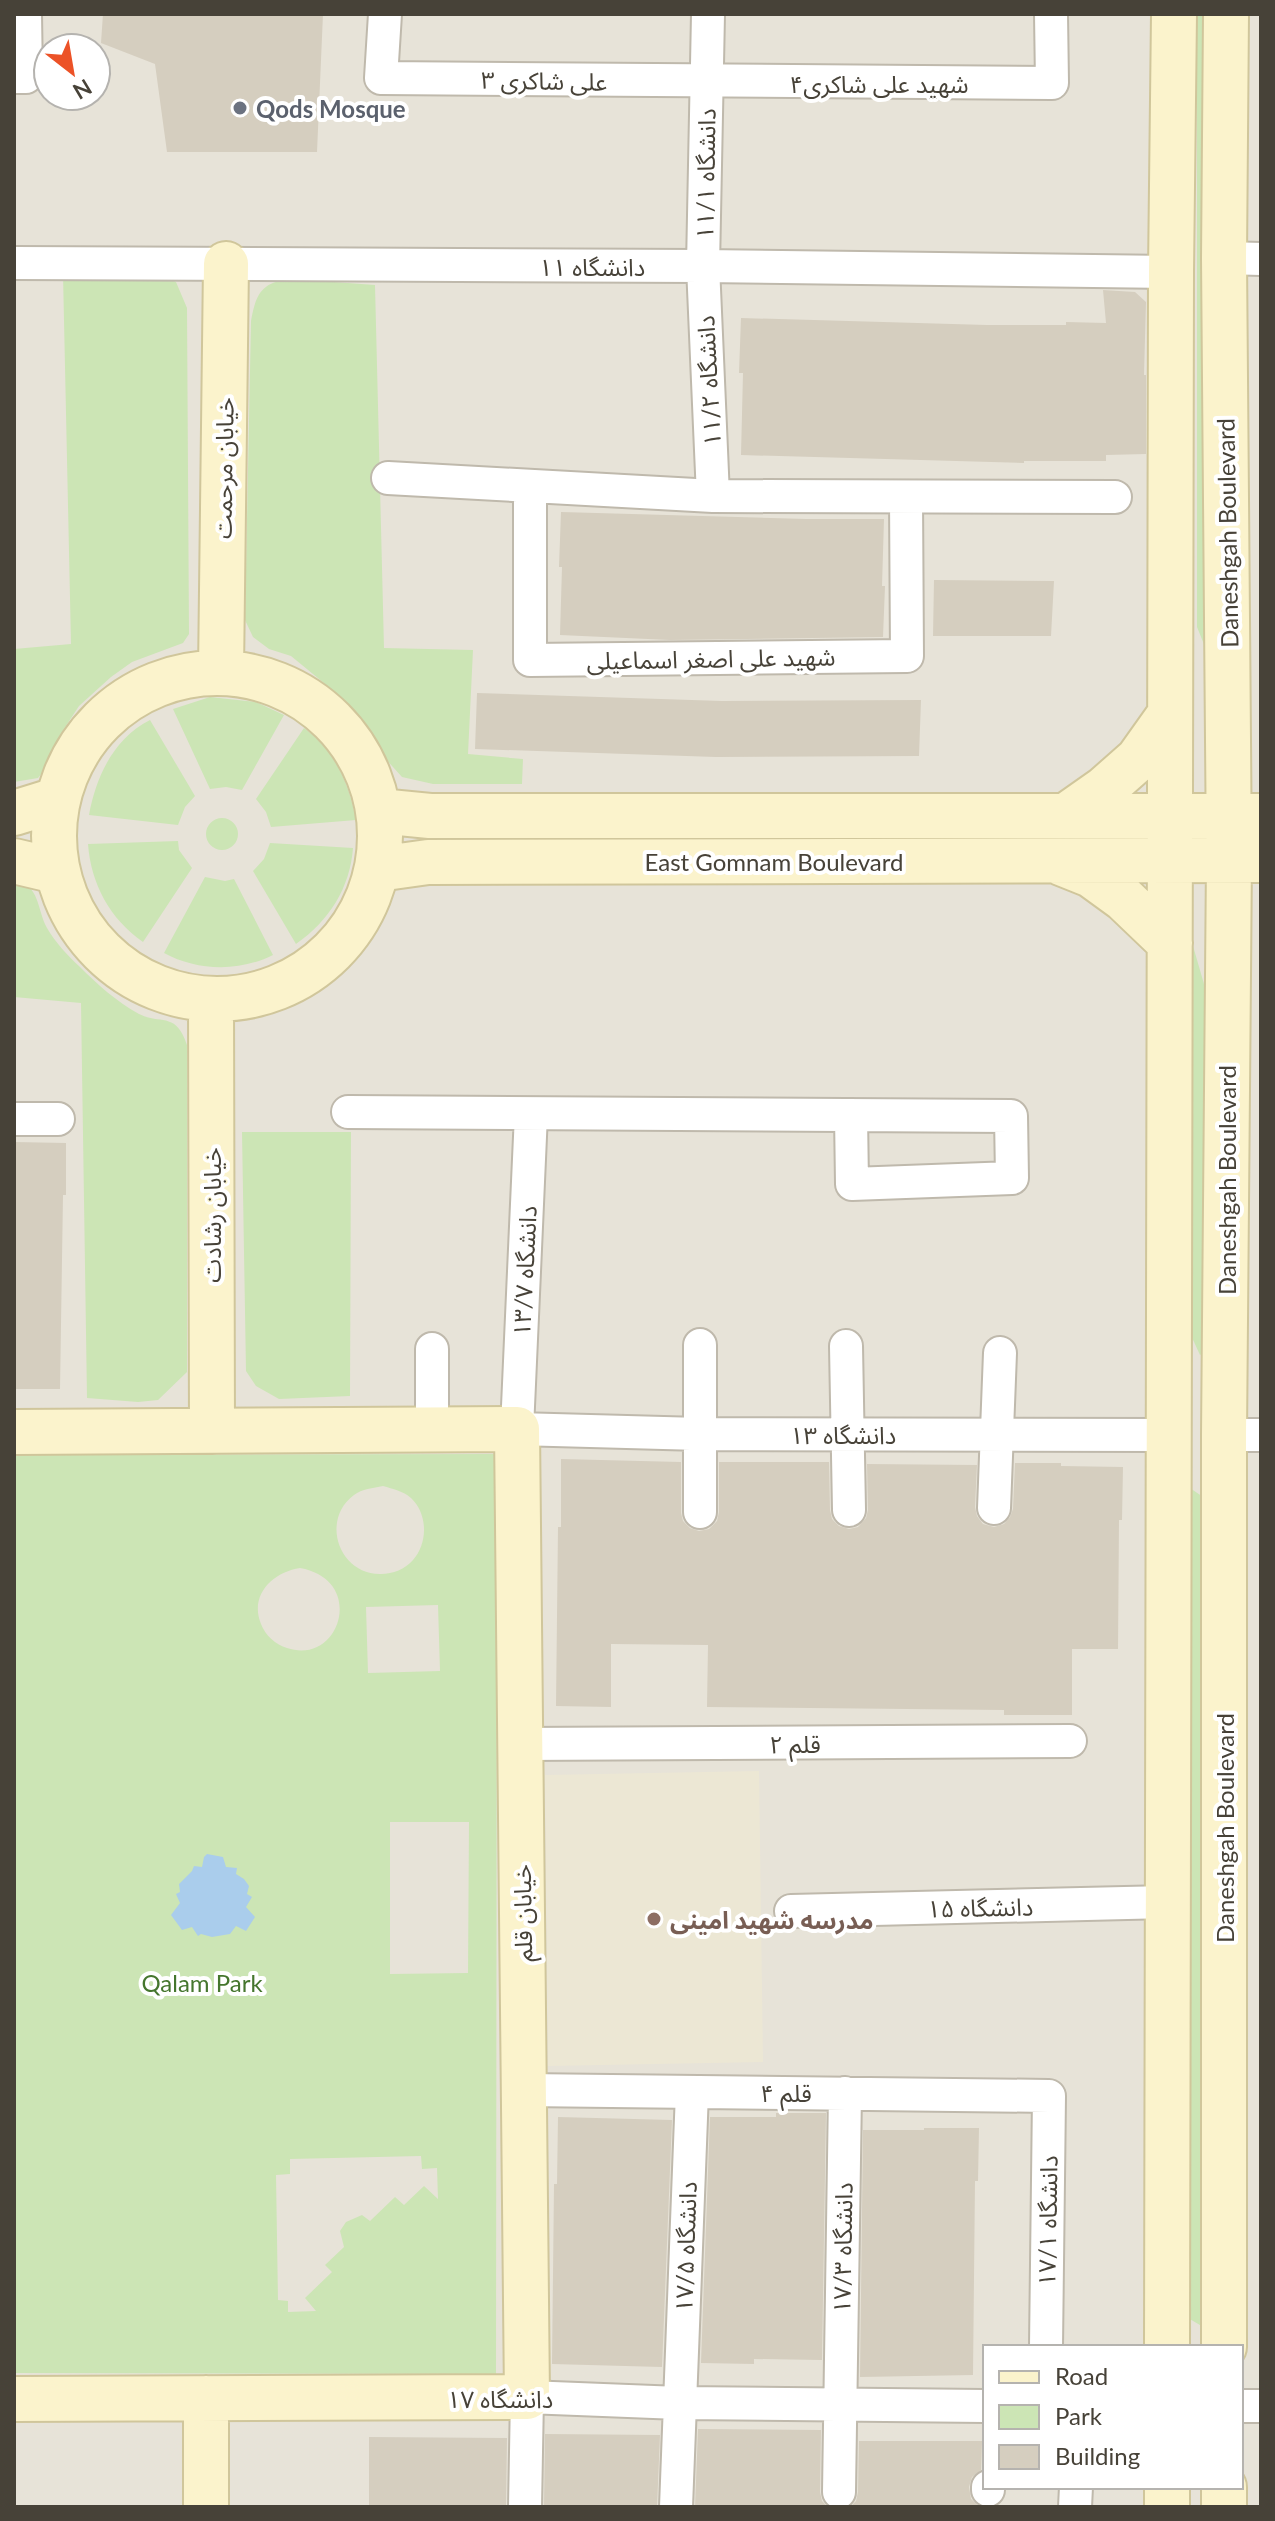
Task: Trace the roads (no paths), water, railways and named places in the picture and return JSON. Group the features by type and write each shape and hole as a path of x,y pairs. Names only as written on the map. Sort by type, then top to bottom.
{"main road":[{"path":"1167,2345 1174,14"},
{"name":"Daneshgah Boulevard","path":"1224,2345 1243,1435 1245,860 1242,258 1226,14"},
{"name":"خیابان مرحمت","path":"221,672 226,264"},
{"path":"221,672 266,679 308,698 342,729 367,767 379,811 381,839 378,869 362,912 336,949 300,977 257,995 211,1000 168,993 139,980 96,947 71,912 56,871 52,836 56,800 78,748 116,707 165,680 221,672"},
{"path":"1067,815 1104,789 1138,759 1170,714"},
{"path":"14,813 56,800"},
{"name":"East Gomnam Boulevard","path":"379,811 430,816 1245,816"},
{"path":"1055,860 1091,875 1124,899 1170,943"},
{"name":"East Gomnam Boulevard","path":"378,869 428,862 1245,860"},
{"path":"14,861 56,871"},
{"name":"خیابان رشادت","path":"211,1000 212,1431"},
{"path":"14,1432 517,1429"},
{"name":"خیابان قلم","path":"517,1429 527,2397"},
{"name":"دانشگاه ۱۷","path":"14,2399 206,2398 435,2411 527,2397"},
{"path":"206,2398 206,2507"}],"street":[{"path":"20,77 25,14"},
{"name":"علی شاکری ۳","path":"385,14 381,78 707,82"},
{"name":"دانشگاه ۱۱/۱","path":"703,266 708,14"},
{"name":"شهید علی شاکری۴","path":"707,82 1052,83 1051,14"},
{"name":"دانشگاه ۱۱","path":"14,263 1171,272"},
{"name":"دانشگاه ۱۱/۲","path":"703,266 713,496"},
{"path":"388,478 713,496 1115,497"},
{"name":"شهید علی اصغر اسماعیلی","path":"530,486 530,660 907,656 906,498"},
{"path":"348,1112 531,1114 851,1115 1011,1116 1012,1178 852,1184 851,1115"},
{"name":"دانشگاه ۱۳/۷","path":"517,1429 531,1114"},
{"path":"14,1119 58,1119"},
{"path":"700,1345 700,1512"},
{"path":"846,1346 849,1510"},
{"path":"432,1349 432,1430"},
{"path":"994,1508 1000,1353"},
{"name":"دانشگاه ۱۳","path":"517,1429 700,1434 1170,1435"},
{"name":"قلم ۲","path":"520,1744 1070,1741"},
{"name":"دانشگاه ۱۵","path":"791,1911 1168,1902"},
{"name":"قلم ۴","path":"524,2090 1049,2096"},
{"name":"دانشگاه ۱۷/۵","path":"676,2507 692,2092"},
{"name":"دانشگاه ۱۷/۳","path":"839,2492 845,2093"},
{"name":"دانشگاه ۱۷/۱","path":"1046,2345 1049,2096"},
{"path":"525,2507 527,2397"},
{"name":"دانشگاه ۱۷","path":"527,2397 679,2403 983,2406"}],"water":[{"path":"207,1854 223,1857 226,1867 237,1868 236,1874 249,1886 247,1894 252,1897 246,1907 255,1917 246,1931 236,1926 230,1934 198,1936 192,1927 182,1930 171,1915 180,1903 176,1894 180,1892 179,1884 194,1866 202,1867"}],"place":[{"name":"Qods Mosque","path":"240,108"},
{"name":"مدرسه شهید امینی","path":"654,1919"}],"park label":[{"name":"Qalam Park","path":"202,1982"}]}
